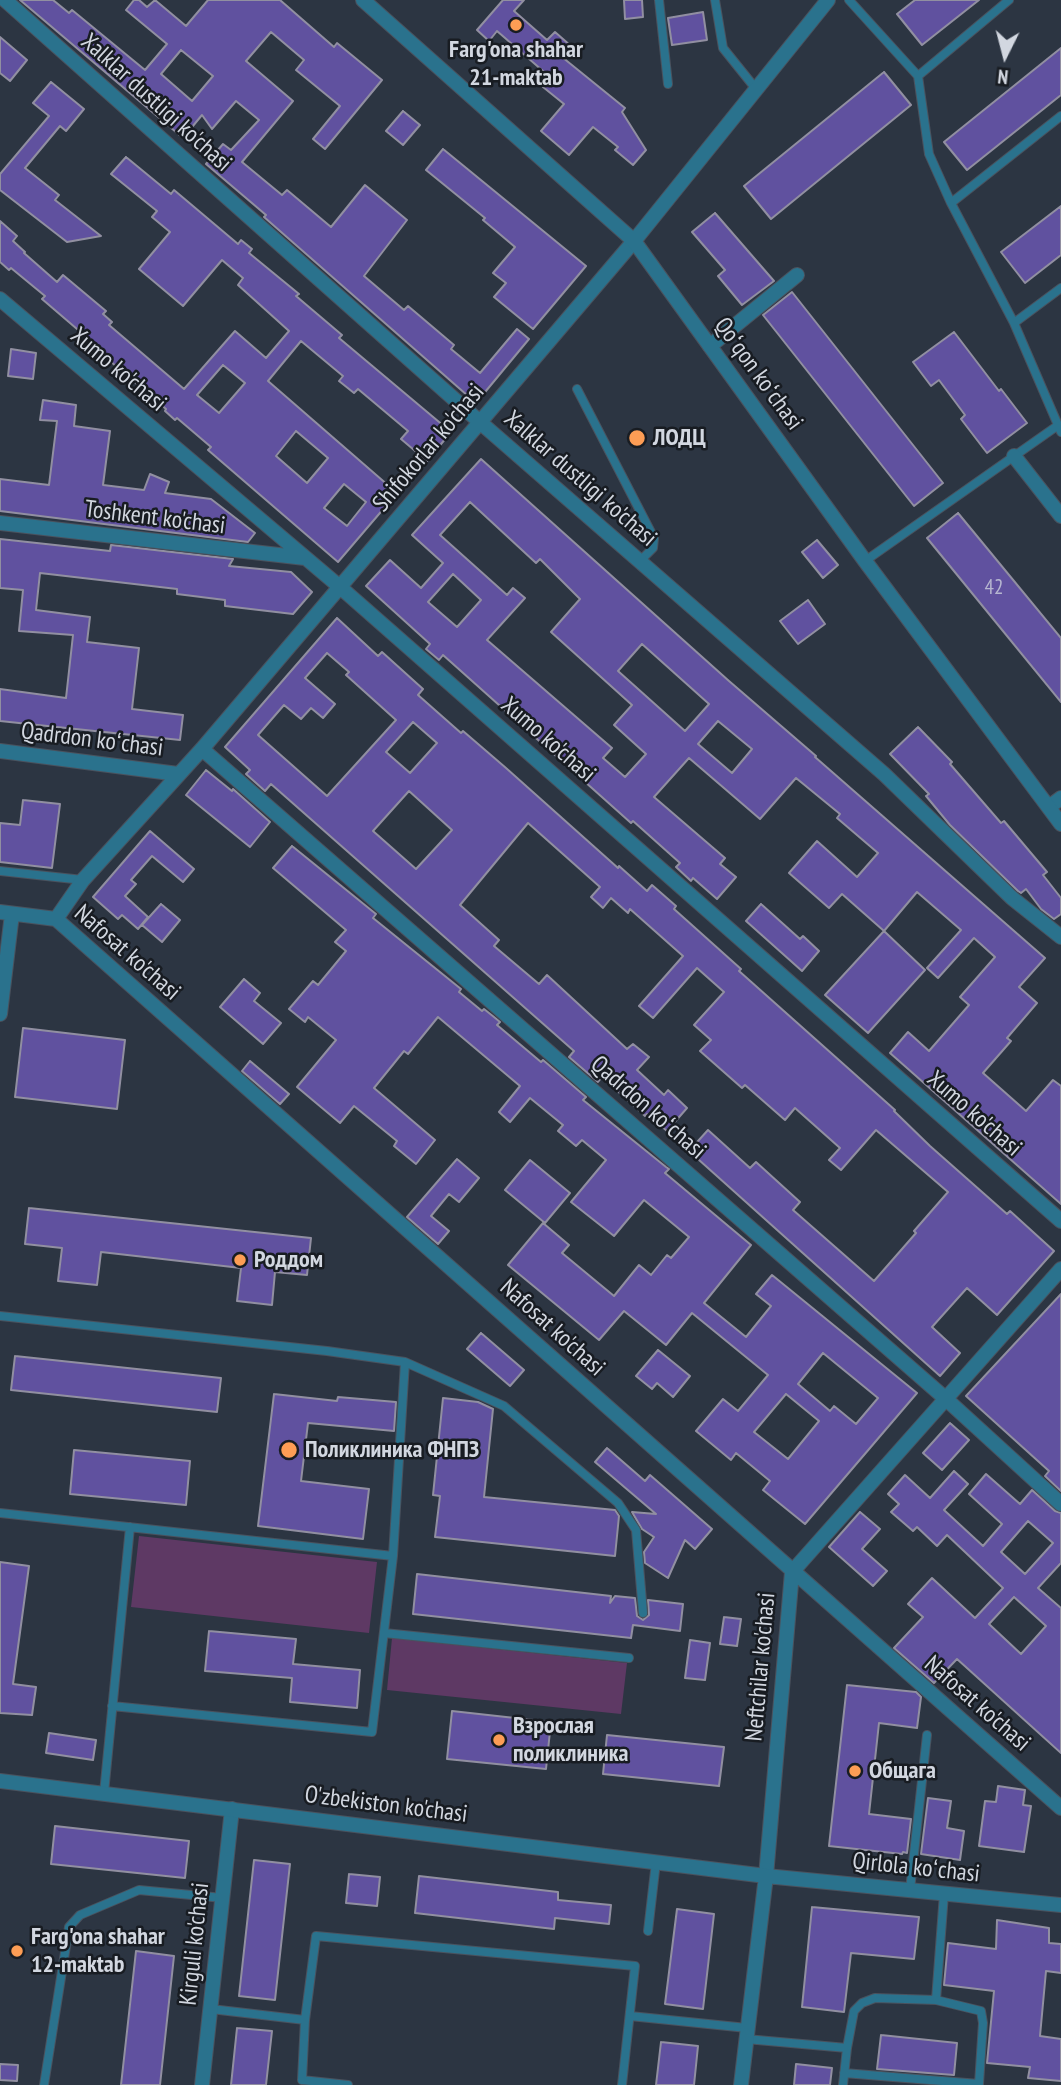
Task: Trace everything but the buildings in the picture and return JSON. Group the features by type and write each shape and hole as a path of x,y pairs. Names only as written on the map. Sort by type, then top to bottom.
{"street":[{"name":"Xalklar dustligi ko'chasi","path":"5,0 481,423 884,774 1012,898 1061,937"},
{"name":"Qoʻqon koʻchasi","path":"363,0 634,241 865,561 1061,824"},
{"name":"Shifokorlar ko'chasi","path":"56,919 83,880 202,749 634,241 828,0"},
{"path":"710,346 797,275"},
{"name":"Xumo ko'chasi","path":"0,299 340,587 1061,1222"},
{"path":"1014,456 1061,516"},
{"name":"Toshkent ko'chasi","path":"0,523 305,558"},
{"name":"Qadrdon koʻchasi","path":"202,749 946,1399 1061,1504"},
{"name":"Qadrdon koʻchasi","path":"0,751 178,774"},
{"path":"1049,807 1061,798"},
{"path":"0,1014 6,913"},
{"name":"Nafosat ko'chasi","path":"6,913 56,919 1061,1808"},
{"name":"Neftchilar ko'chasi","path":"741,2085 766,1875 792,1572 1061,1269"},
{"name":"O'zbekiston ko'chasi","path":"0,1781 766,1875"},
{"name":"Kirguli ko'chasi","path":"202,2085 232,1809"},
{"name":"Qirlola koʻchasi","path":"766,1875 1061,1905"}],"lane":[{"path":"659,0 668,84"},
{"path":"715,0 723,48 756,89"},
{"path":"849,0 918,76 929,154 1014,323 1059,429 1014,456 865,561"},
{"path":"918,76 1009,0"},
{"path":"951,202 1061,116"},
{"path":"1014,323 1061,288"},
{"path":"577,389 654,538 653,548 640,561"},
{"path":"0,871 83,880"},
{"path":"0,1316 327,1351 405,1362 505,1406 618,1503 636,1530 643,1613"},
{"path":"113,1706 372,1731 393,1556 405,1362"},
{"path":"0,1513 393,1556"},
{"path":"104,1793 130,1527"},
{"path":"384,1633 629,1658"},
{"path":"910,1890 928,1735"},
{"path":"648,1931 656,1862"},
{"path":"44,2085 69,1927 80,1915 139,1889 223,1898"},
{"path":"936,2000 944,1894"},
{"path":"348,2085 302,2080 305,2020 316,1936 635,1966 622,2085"},
{"path":"843,2085 846,2048 854,2011 862,2003 875,1998 936,2000 981,2011 984,2023 979,2085 844,2073"},
{"path":"211,2009 305,2020"},
{"path":"629,2015 846,2048"}],"shaded area":[{"path":"139,1536 377,1562 369,1633 131,1607"},
{"path":"392,1638 627,1663 621,1714 387,1690"}],"place":[{"name":"Farg'ona shahar 21-maktab","path":"516,25"},
{"name":"ЛОДЦ","path":"637,438"},
{"name":"Роддом","path":"240,1260"},
{"name":"Поликлиника ФНПЗ","path":"289,1450"},
{"name":"Взрослая поликлиника","path":"499,1740"},
{"name":"Общага","path":"855,1771"},
{"name":"Farg'ona shahar 12-maktab","path":"17,1951"}]}
